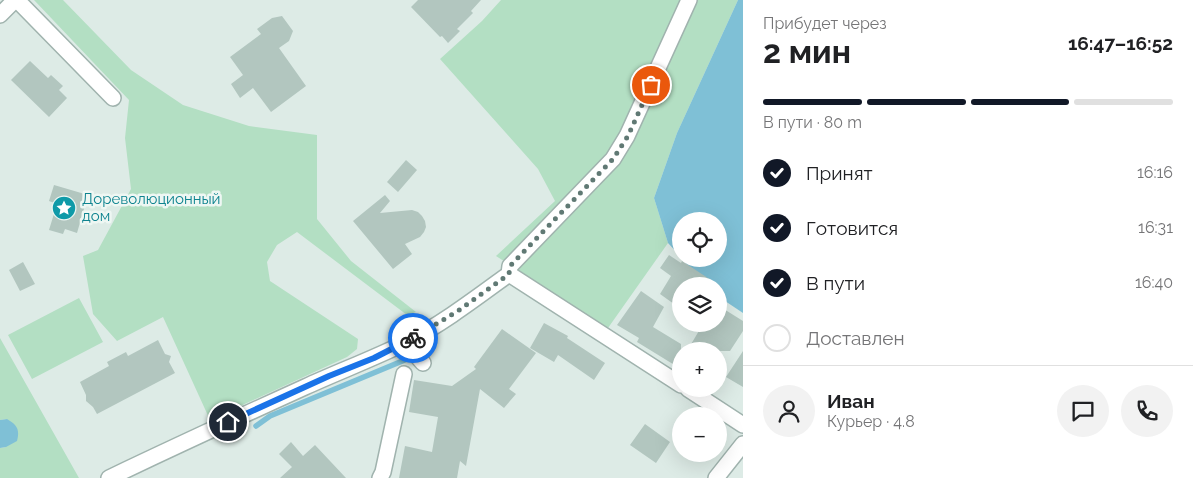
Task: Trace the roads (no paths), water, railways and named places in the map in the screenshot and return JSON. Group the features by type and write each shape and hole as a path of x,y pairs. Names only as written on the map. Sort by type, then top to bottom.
{"street":[{"path":"0,15 16,0 113,98"},
{"path":"109,478 329,376 374,358 458,311 509,274 510,266 613,159 628,136 689,0"},
{"path":"509,274 672,378"},
{"path":"405,342 423,363"},
{"path":"380,478 383,472 404,374"},
{"path":"700,397 743,425"},
{"path":"716,478 743,444"}],"water":[{"path":"738,0 743,0 743,313 727,302 727,277 699,277 689,267 727,267 727,212 672,212 672,247 668,243 654,198 677,133"},
{"path":"7,419 17,428 17,441 0,448 0,420"}],"waterway":[{"path":"256,426 270,416 412,357"}],"place":[{"name":"Дореволюционный дом","path":"64,208"}]}
